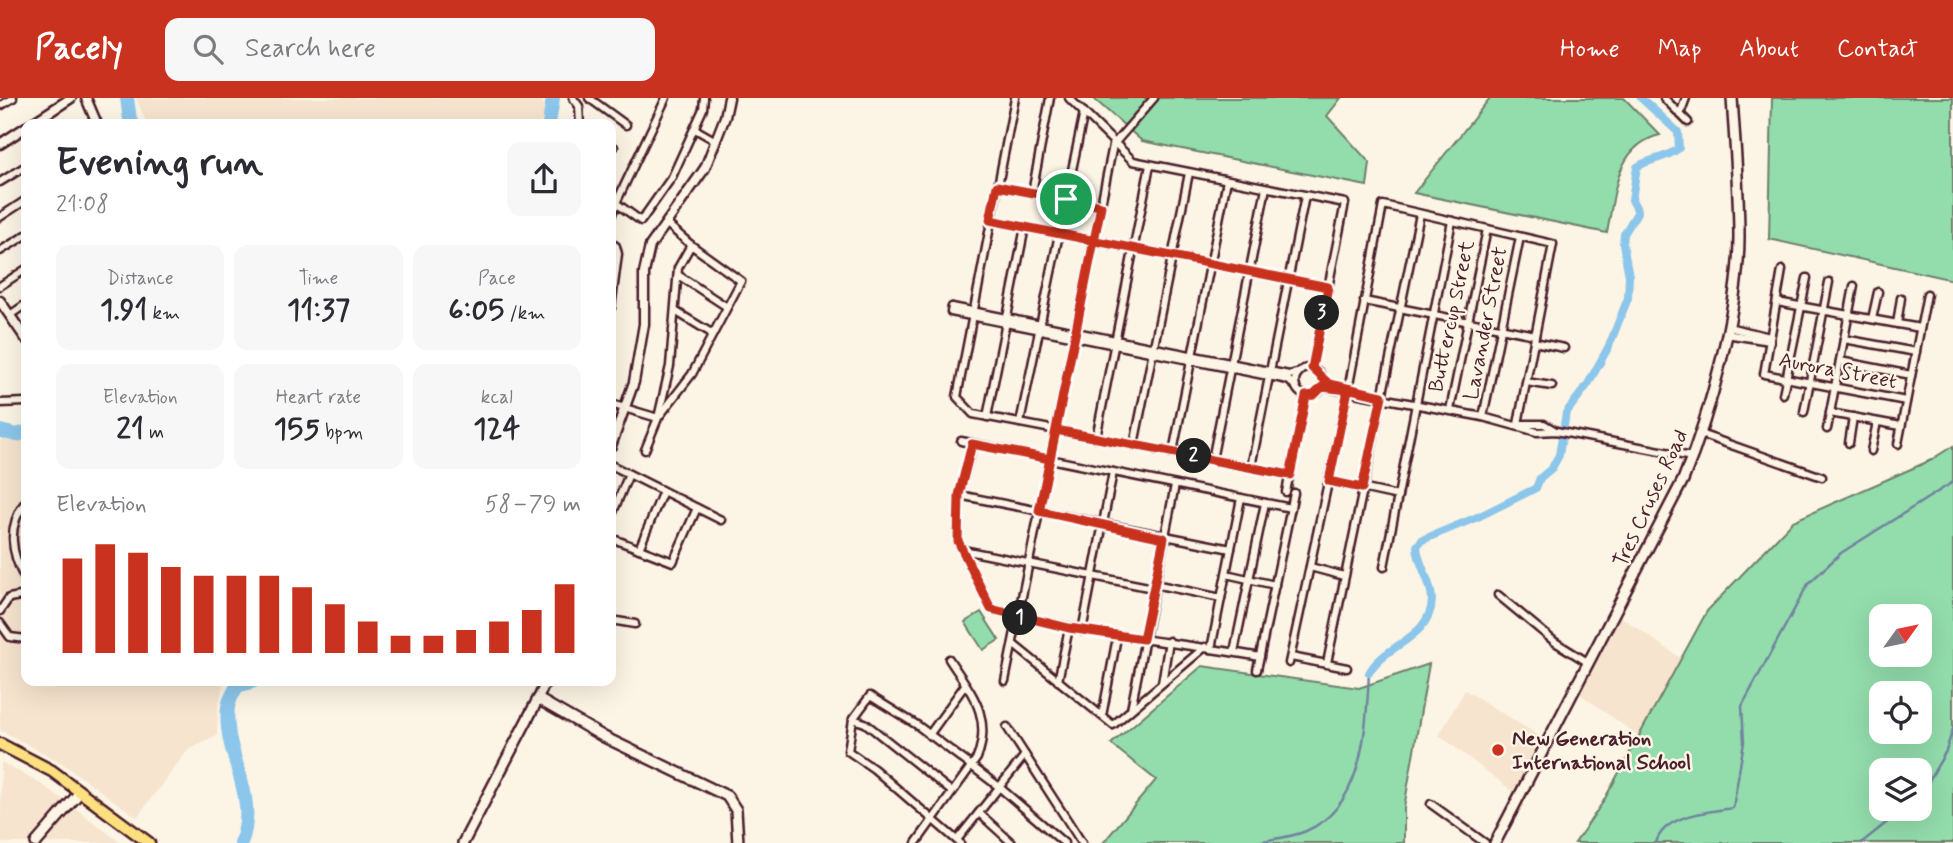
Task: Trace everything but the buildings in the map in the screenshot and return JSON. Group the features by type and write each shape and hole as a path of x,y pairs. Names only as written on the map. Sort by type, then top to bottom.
{"main road":[{"name":"Tres Cruses Road","path":"1495,843 1589,663 1692,457 1700,434 1727,331 1739,238 1732,98"},
{"path":"463,843 538,699 604,737 727,796 736,810 737,843"},
{"path":"0,744 43,765 149,843"},
{"path":"36,843 80,792"}],"street":[{"path":"0,106 13,98"},
{"path":"39,119 71,98"},
{"path":"86,98 94,119"},
{"path":"573,98 579,106 580,119"},
{"path":"589,98 626,125"},
{"path":"666,98 616,203 641,221 672,177 695,130 704,98"},
{"path":"616,434 627,408 644,324 644,273 650,246 705,168 729,98"},
{"path":"1015,98 957,397 973,414 1290,475"},
{"path":"1032,193 1050,98"},
{"path":"1069,98 1116,141 1133,161 1345,203 1312,368"},
{"path":"1005,681 1116,141 1154,98"},
{"path":"1664,98 1688,122"},
{"path":"1680,114 1686,98"},
{"path":"1066,199 1084,112"},
{"path":"0,144 21,130"},
{"path":"695,130 716,141"},
{"path":"1096,438 1150,165"},
{"path":"0,182 21,169"},
{"path":"1135,445 1189,173"},
{"path":"1173,452 1227,180"},
{"path":"997,186 1101,206"},
{"path":"1212,460 1266,188"},
{"path":"1251,467 1305,196"},
{"path":"0,217 21,203"},
{"path":"1347,668 1327,663 1290,660 1348,390 1383,205 1553,244 1518,424"},
{"path":"1327,663 1420,214"},
{"path":"990,220 1328,287"},
{"path":"1384,567 1452,221"},
{"path":"657,418 692,374 741,281 691,245 666,223"},
{"path":"986,417 1024,227"},
{"name":"Buttercup Street","path":"1450,410 1487,229"},
{"path":"1020,423 1059,234"},
{"path":"0,251 21,237"},
{"name":"Lavander Street","path":"1483,417 1520,237"},
{"path":"645,450 657,418 670,366 678,275 691,245"},
{"path":"616,246 616,269"},
{"path":"1727,331 1770,339 1782,270"},
{"path":"0,286 21,273"},
{"path":"678,275 727,307"},
{"path":"1783,394 1807,278"},
{"path":"1804,412 1829,282"},
{"path":"1827,429 1854,286"},
{"path":"1872,319 1878,292"},
{"path":"1898,444 1927,293"},
{"path":"1897,324 1901,298"},
{"path":"0,301 21,331"},
{"path":"1364,301 1502,328 1564,348"},
{"path":"1777,302 1920,328"},
{"path":"10,314 21,307"},
{"path":"675,311 713,334"},
{"path":"972,314 1270,374 1288,380 1306,396 1314,395 1322,384"},
{"name":"Aurora Street","path":"1770,339 1764,374 1906,401"},
{"path":"1844,339 1916,352"},
{"path":"1840,361 1911,375"},
{"path":"1270,374 1289,375 1312,368 1318,371 1322,384"},
{"path":"1295,386 1297,373"},
{"path":"1526,382 1552,386"},
{"path":"1322,384 1518,424 1537,432 1556,431 1692,457"},
{"path":"1257,670 1291,508 1290,475 1306,396"},
{"path":"0,404 21,402"},
{"path":"616,405 657,418"},
{"path":"1830,413 1901,426"},
{"path":"1849,443 1853,417"},
{"path":"1871,451 1877,422"},
{"path":"1700,434 1822,477"},
{"path":"961,441 1291,508"},
{"path":"972,444 959,495 958,541 991,609 1082,631 1169,641 1260,657"},
{"path":"616,468 721,520"},
{"path":"1082,631 1113,472"},
{"path":"616,505 629,474"},
{"path":"1329,481 1398,496"},
{"path":"1131,709 1174,485"},
{"path":"639,549 663,491"},
{"path":"959,495 1231,550"},
{"path":"1013,644 1113,724 1208,648 1241,498"},
{"path":"1234,652 1265,503"},
{"path":"616,540 673,562 697,508"},
{"path":"21,510 15,520 12,538 21,566"},
{"path":"963,550 1221,598"},
{"path":"1310,567 1343,576"},
{"path":"1226,574 1275,585"},
{"path":"0,611 21,586"},
{"path":"1497,595 1555,642 1589,663"},
{"path":"11,597 21,596"},
{"path":"616,621 635,624"},
{"path":"0,623 7,635"},
{"path":"1058,681 1069,628"},
{"path":"0,640 7,635 21,638"},
{"path":"1102,716 1117,637"},
{"path":"1162,683 1169,641"},
{"path":"916,843 971,766 982,746 982,712 949,659"},
{"path":"929,735 965,685"},
{"path":"538,699 544,686"},
{"path":"1025,755 998,786 959,841 848,751 853,719 870,696 882,700 998,786 1064,843"},
{"path":"853,719 865,723 952,792"},
{"path":"1007,727 1082,843"},
{"path":"1432,804 1485,843"},
{"path":"979,813 1013,843"}],"shaded area":[{"path":"136,98 541,98 546,112 542,119 145,119"},
{"path":"0,440 21,441 21,686 223,686 218,707 217,736 188,750 137,817 60,762 0,730"},
{"path":"1620,616 1692,666 1651,745 1580,694"},
{"name":"New Generation International School","path":"1465,690 1543,738 1516,794 1439,735"},
{"path":"1,762 37,781 65,801 28,843 0,843"},
{"path":"75,808 121,843 44,843"}],"green space":[{"path":"1093,98 1341,98 1327,116 1370,163 1367,186 1142,141"},
{"path":"1490,98 1624,98 1660,135 1634,149 1626,161 1615,188 1607,233 1414,193"},
{"path":"1772,98 1953,98 1953,280 1769,239"},
{"path":"1953,446 1953,843 1575,843 1603,802 1707,611 1793,521 1929,461"},
{"path":"981,612 999,640 983,650 965,622"},
{"path":"1429,664 1404,808 1404,843 1103,843 1156,780 1111,744 1202,666 1359,688"}],"waterway":[{"path":"127,98 130,119"},
{"path":"550,119 553,98"},
{"path":"1369,673 1385,655 1415,633 1429,613 1431,593 1417,546 1422,540 1480,516 1536,488 1540,478 1552,468 1559,455 1566,413 1588,384 1609,346 1628,298 1629,276 1623,244 1624,234 1638,211 1632,200 1637,167 1679,148 1678,132 1641,98"},
{"path":"0,431 21,434"},
{"path":"1656,843 1661,833 1678,820 1700,813 1733,808 1744,742 1742,706 1808,584 1841,553 1953,482"},
{"path":"1253,843 1306,831 1326,819 1340,803 1351,784 1358,763 1366,717 1369,673"},
{"path":"237,686 228,707 228,724 246,807 246,825 241,843"},
{"path":"1932,775 1946,751 1953,729"},
{"path":"1861,843 1889,821"}],"place":[{"name":"New Generation International School","path":"1498,750"}],"route":[{"path":"1066,199 997,186 990,220 1094,241 1134,248 1328,287 1312,368 1329,384 1382,396 1362,488 1329,481 1348,390 1322,387 1314,395 1306,396 1290,475 1056,430 1039,511 1164,538 1143,639 1069,628 991,609 958,541 959,495 972,444 1050,459 1056,430 1075,332 1094,241 1101,206 1066,199"}]}
